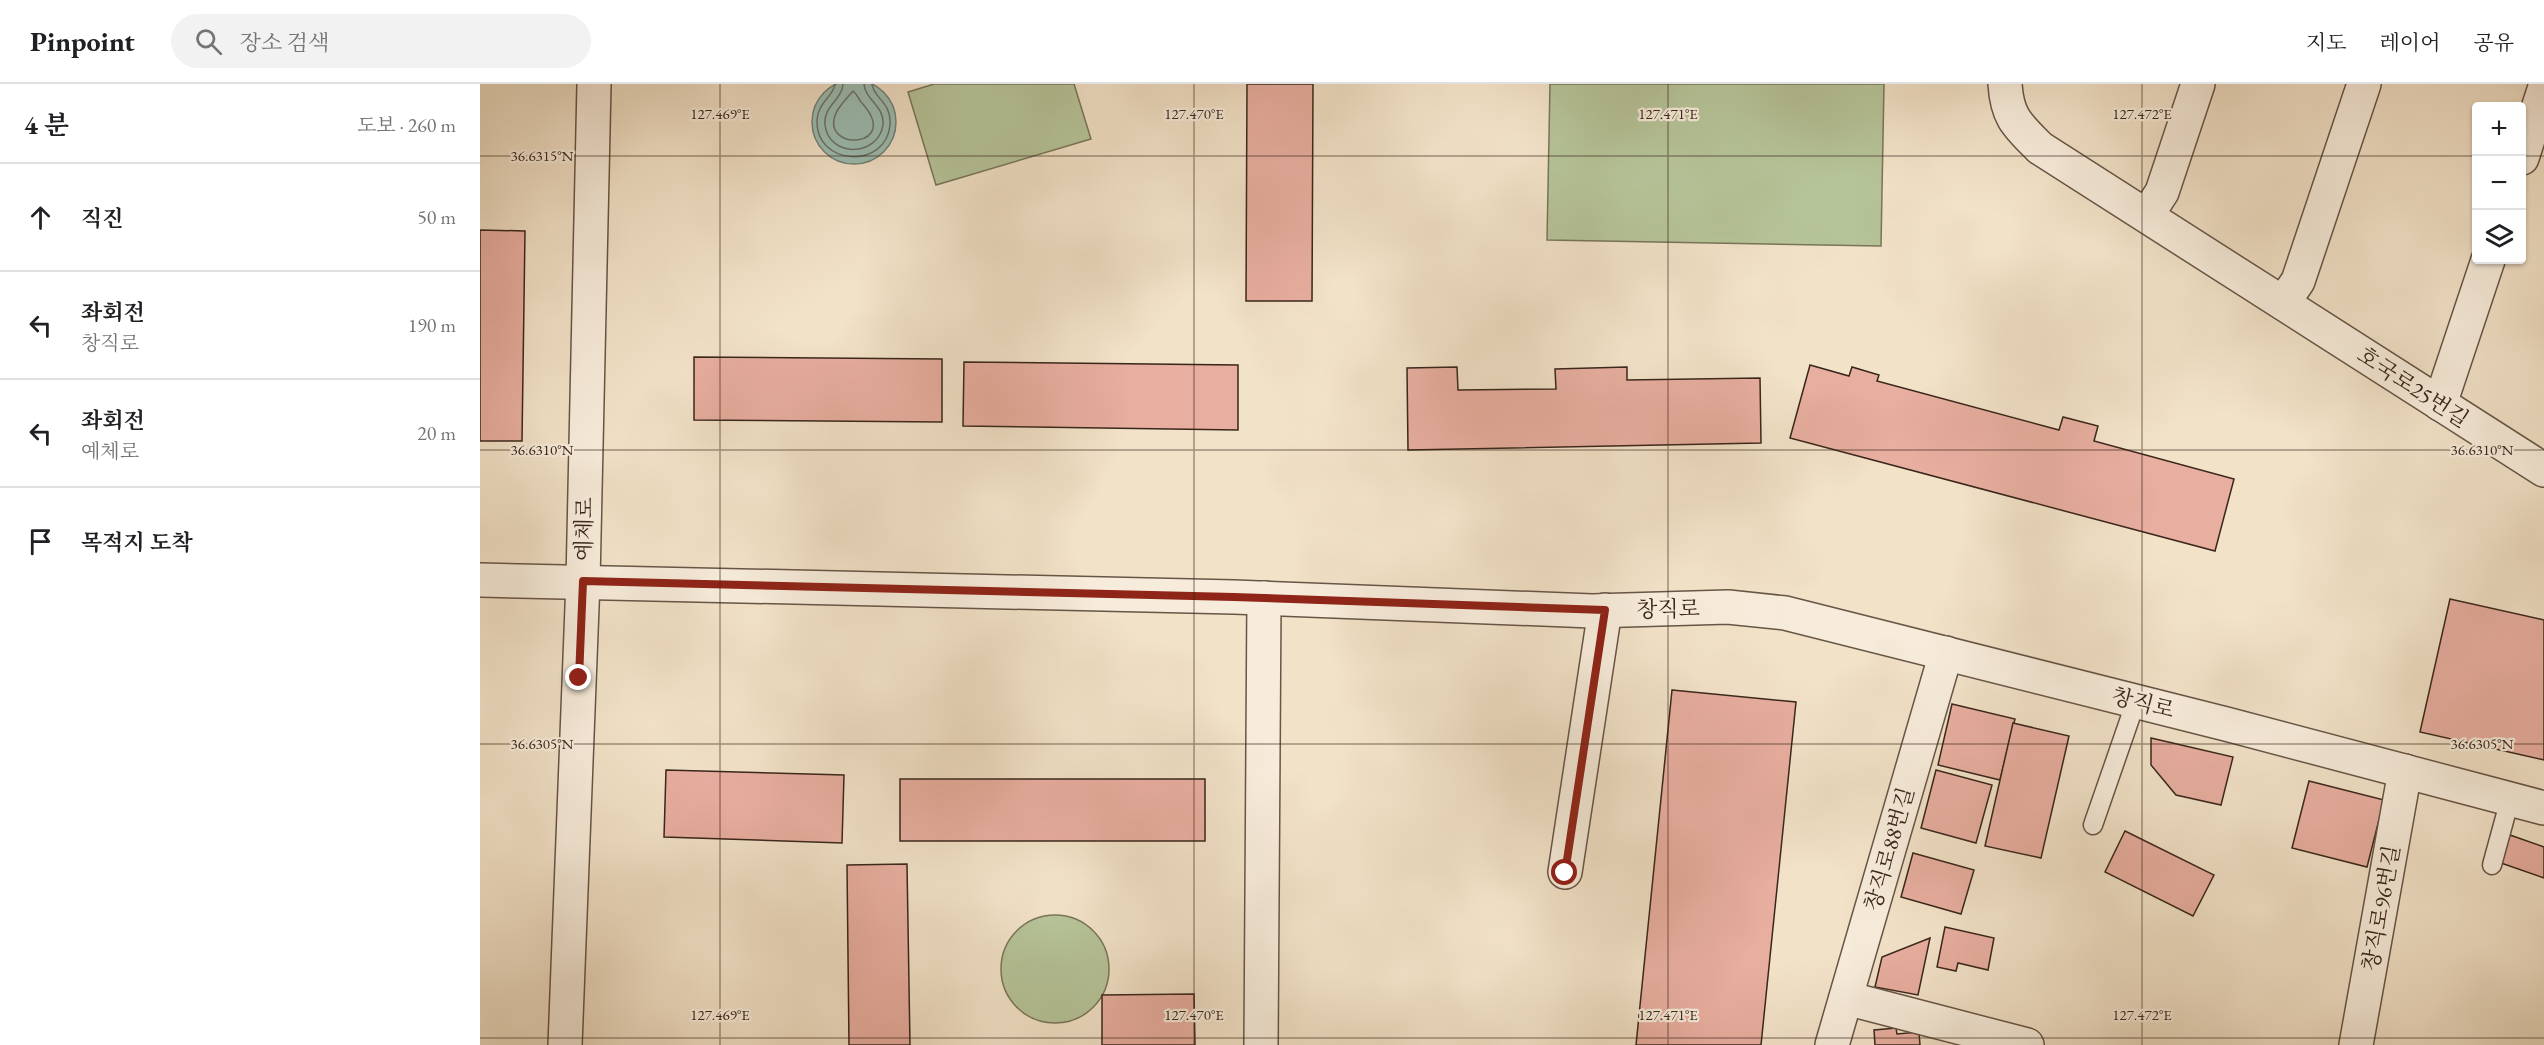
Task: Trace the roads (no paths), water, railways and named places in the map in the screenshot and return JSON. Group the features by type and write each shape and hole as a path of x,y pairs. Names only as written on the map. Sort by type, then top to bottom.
{"street":[{"name":"예체로","path":"566,1045 583,581 594,84"},
{"path":"2146,215 2162,192 2198,84"},
{"path":"2283,303 2298,281 2364,84"},
{"name":"호국로25번길","path":"2006,85 2008,111 2021,129 2040,148 2544,470"},
{"path":"2523,156 2544,90"},
{"path":"2440,404 2487,264"},
{"name":"창직로","path":"480,580 1264,598 1605,610 1728,607 1785,613 2136,701 2544,808"},
{"path":"1261,1045 1264,598"},
{"path":"1565,873 1605,610"},
{"name":"창직로88번길","path":"1832,1045 1946,653"},
{"name":"창직로96번길","path":"2356,1045 2405,771"},
{"path":"1846,998 2027,1045"}],"lane":[{"path":"2093,825 2136,701"},
{"path":"2492,865 2510,799"}],"water":[{"path":"854,80 870,83 884,92 893,106 896,122 893,138 884,152 870,161 854,164 838,161 824,152 815,138 812,122 815,106 824,92 838,83"}]}
